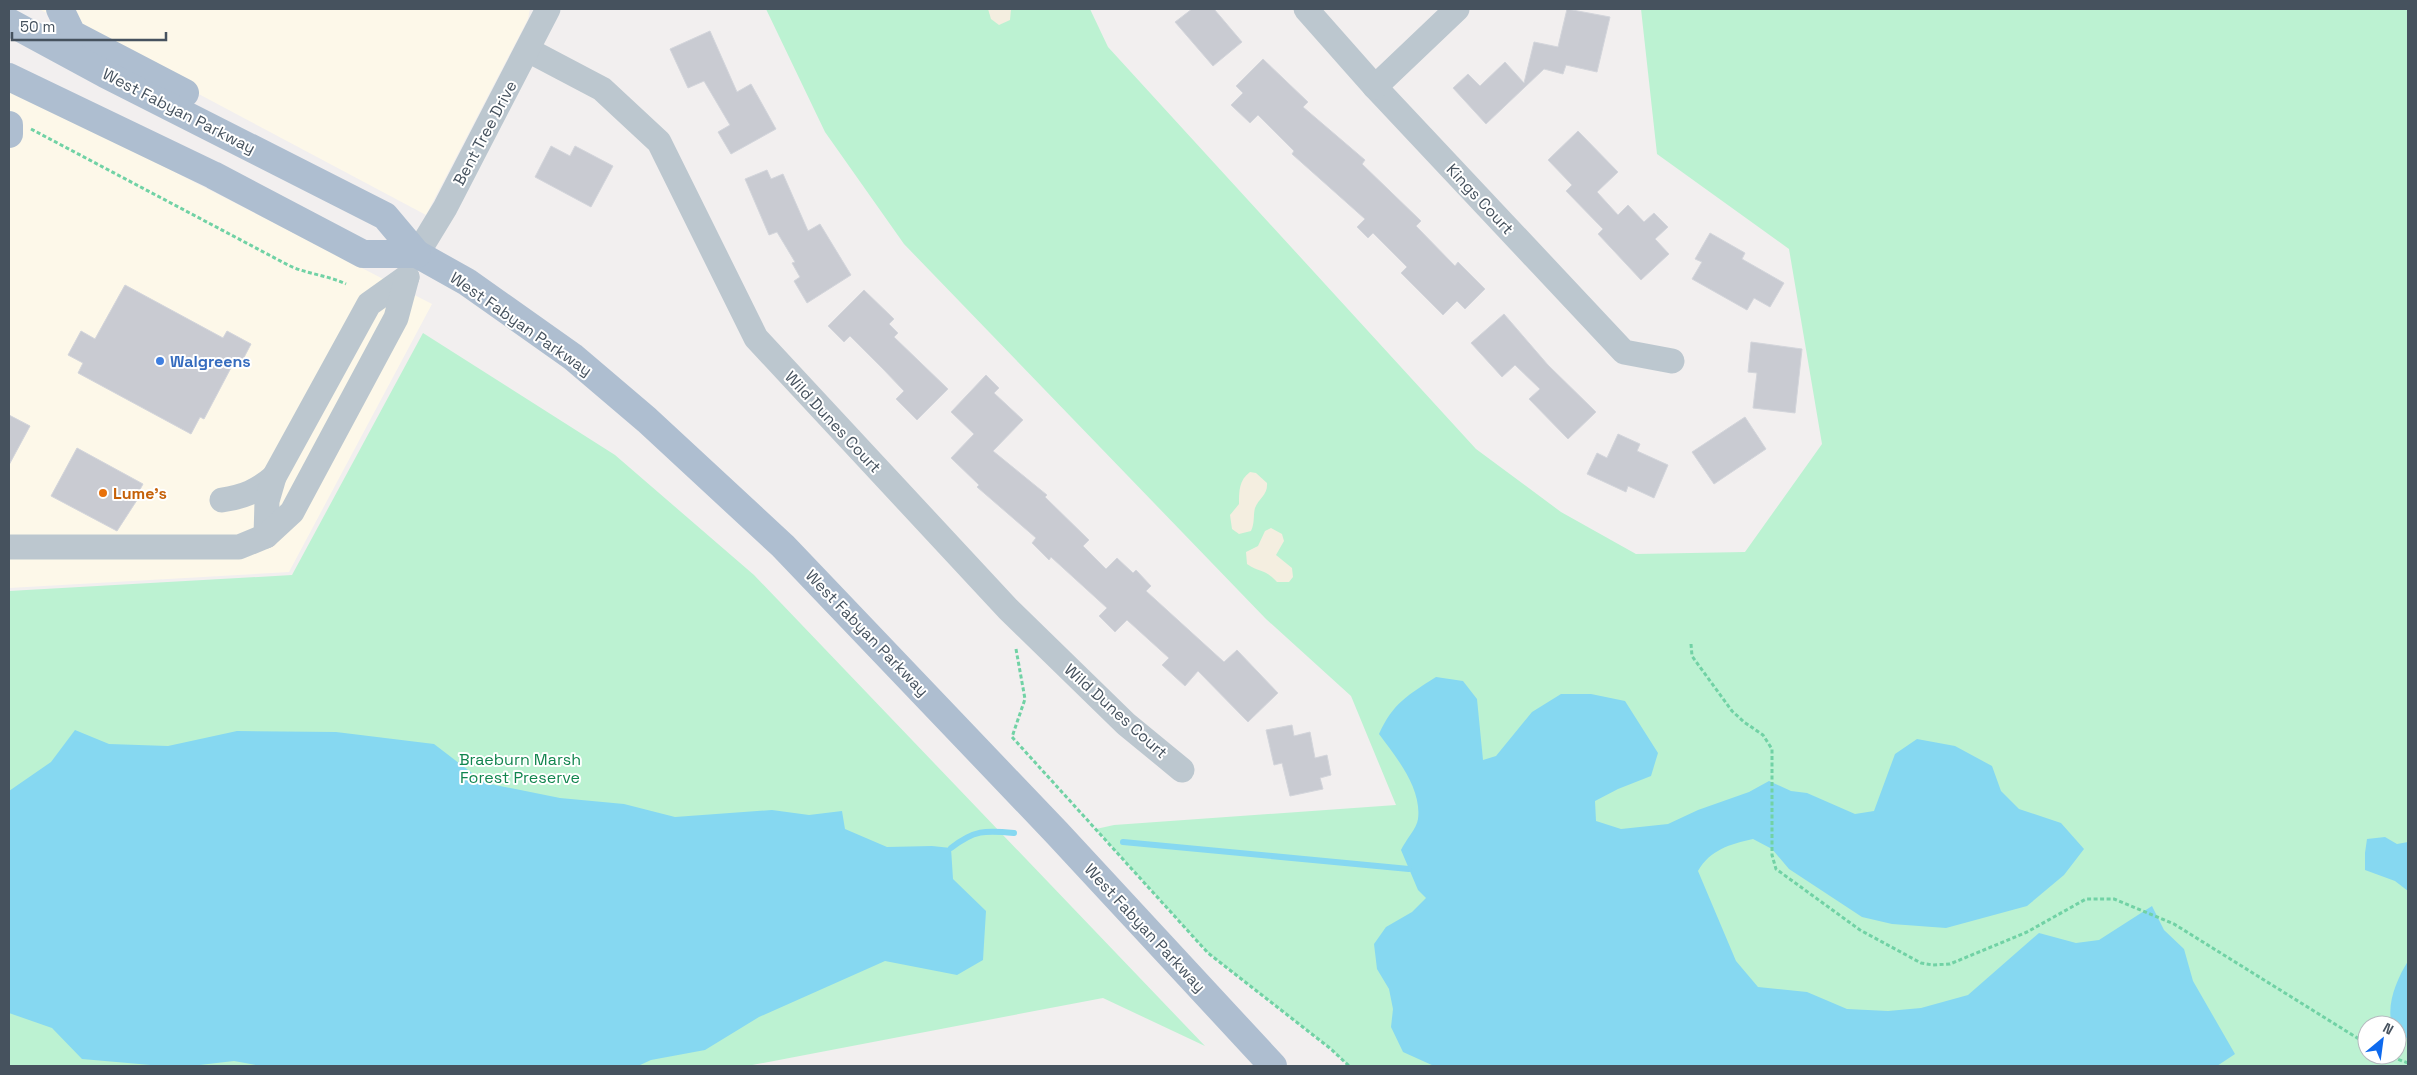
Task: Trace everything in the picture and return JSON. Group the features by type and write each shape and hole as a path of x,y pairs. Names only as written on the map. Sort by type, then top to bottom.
{"main road":[{"path":"60,9 72,34 244,125 302,172"},
{"name":"West Fabyan Parkway","path":"9,22 113,78 302,172 385,216 417,254 467,282 573,357 647,420 783,546 1057,833 1272,1065"},
{"name":"West Fabyan Parkway","path":"9,77 213,175 363,254 417,254"}],"street":[{"name":"Bent Tree Drive","path":"417,254 445,208 548,9"},
{"name":"Kings Court","path":"1306,9 1375,87 1624,352 1672,361"},
{"path":"1375,87 1457,9"},
{"name":"Wild Dunes Court","path":"528,50 602,90 659,142 756,338 1008,609 1126,724 1182,770"},
{"path":"9,548 240,547 266,536 292,512 396,318 407,277 369,304 274,477 267,501 266,536"},
{"path":"222,500 237,498 259,490 274,477"}],"path":[{"path":"15,128 302,272 332,277 346,284"},
{"path":"1015,644 1026,698 1012,737 1208,952 1331,1049 1349,1066"},
{"path":"1691,644 1692,656 1732,711 1763,735 1772,749 1772,855 1776,869 1780,874 1860,930 1921,963 1934,965 1950,964 2028,932 2086,899 2114,900 2174,924 2357,1038"}],"shaded area":[{"path":"39,9 530,9 528,19 426,215"},
{"path":"9,87 432,304 289,572 9,588"}],"green space":[{"path":"766,9 1090,9 1108,47 1476,449 1561,512 1636,554 1745,552 1822,444 1789,249 1657,154 1641,9 2408,9 2408,1066 1349,1066 1331,1049 1208,953 1096,829 1114,825 1396,805 1351,696 1266,619 904,244 825,132"},
{"name":"Braeburn Marsh Forest Preserve","path":"423,333 615,455 754,575 1205,1046 1103,998 747,1066 9,1066 9,591 292,575"}],"sand":[{"path":"988,9 1011,9 1010,20 999,25 991,19"},
{"path":"1250,472 1256,473 1267,483 1267,487 1265,494 1255,508 1251,531 1239,534 1232,529 1230,515 1239,504 1242,482"},
{"path":"1271,528 1282,534 1284,541 1276,555 1292,568 1293,577 1289,582 1277,582 1269,575 1247,564 1246,552 1258,546 1265,531"}],"water":[{"path":"1436,677 1463,681 1477,699 1483,760 1496,756 1532,712 1561,694 1591,694 1625,701 1658,753 1651,776 1618,789 1595,801 1596,821 1621,829 1668,824 1698,810 1749,792 1769,781 1791,791 1807,793 1855,814 1874,811 1895,754 1917,739 1955,746 1992,766 2001,791 2019,809 2061,823 2084,849 2064,875 2027,906 1946,928 1892,924 1862,917 1789,869 1772,849 1753,839 1736,843 1721,849 1708,858 1698,871 1736,961 1758,987 1807,992 1847,1009 1888,1011 1921,1008 1968,995 2039,933 2076,943 2099,940 2152,906 2164,930 2184,949 2193,981 2235,1054 2217,1066 1434,1066 1403,1052 1391,1027 1393,1009 1389,989 1377,969 1374,944 1386,927 1412,912 1426,898 1418,890 1401,850 1417,823 1418,807 1416,796 1406,774 1379,734 1384,723 1402,701"},
{"path":"75,730 109,744 168,746 237,731 336,732 434,744 485,783 560,798 624,804 675,817 772,810 809,815 842,811 845,829 887,847 932,846 951,848 953,879 986,911 983,960 957,975 885,961 759,1017 705,1050 651,1060 638,1066 261,1066 234,1061 191,1066 162,1066 82,1059 52,1028 9,1013 9,791 51,762"},
{"path":"2385,837 2397,844 2408,842 2408,891 2395,881 2365,870 2367,839"},
{"path":"2408,961 2408,1039 2407,1015 2391,1015 2392,1000 2400,976"}],"building":[{"path":"1192,9 1214,9 1242,42 1213,66 1175,22"},
{"path":"1567,9 1610,17 1597,72 1566,65 1563,74 1544,69 1486,124 1453,88 1468,74 1480,86 1505,62 1524,83 1534,42 1558,47"},
{"path":"710,31 737,92 751,84 776,129 731,154 718,132 730,125 704,81 688,88 670,49"},
{"path":"1263,59 1308,102 1303,107 1365,160 1362,164 1421,221 1416,226 1455,266 1458,262 1485,289 1465,309 1457,301 1443,315 1401,273 1407,267 1373,233 1368,238 1357,227 1365,219 1292,154 1294,151 1258,115 1250,123 1231,105 1243,93 1236,86"},
{"path":"1578,131 1618,172 1597,192 1618,215 1628,205 1644,222 1654,213 1668,227 1655,239 1669,254 1641,280 1598,234 1603,229 1566,191 1572,185 1548,160"},
{"path":"551,146 570,156 575,146 613,166 591,207 535,177"},
{"path":"767,170 771,179 783,174 808,231 820,224 851,275 807,303 794,281 800,277 792,263 795,262 777,232 769,235 745,179"},
{"path":"1710,233 1745,253 1742,259 1784,283 1770,307 1754,298 1747,310 1692,279 1702,262 1695,259"},
{"name":"Walgreens","path":"125,285 223,338 227,331 251,344 239,367 233,364 204,419 200,417 191,434 78,373 83,363 68,355 81,331 95,339"},
{"path":"864,290 894,319 889,324 898,333 894,337 948,389 917,420 896,399 904,391 850,336 844,342 828,326"},
{"path":"1504,314 1548,365 1596,412 1568,439 1529,399 1540,389 1515,365 1502,377 1471,343"},
{"path":"1751,342 1802,349 1795,413 1753,408 1757,373 1748,372"},
{"path":"986,375 999,388 994,393 1023,420 993,451 1047,495 1045,497 1089,540 1083,546 1106,569 1117,558 1133,573 1136,570 1151,586 1146,591 1224,662 1237,650 1278,693 1248,722 1198,671 1185,686 1162,665 1169,658 1127,620 1115,632 1099,616 1107,608 1051,557 1049,560 1032,543 1036,538 977,487 979,485 951,458 974,434 951,412"},
{"path":"9,415 30,426 9,465"},
{"path":"1745,417 1766,449 1714,484 1692,452"},
{"path":"1618,434 1640,444 1637,451 1668,465 1654,498 1628,486 1626,492 1587,474 1597,453 1607,458"},
{"path":"77,448 143,484 137,495 139,497 117,531 51,496"},
{"path":"1292,725 1294,736 1310,732 1315,758 1327,755 1331,775 1320,778 1323,789 1290,796 1282,763 1274,765 1266,730"}],"waterway":[{"path":"951,848 966,838 980,833 1014,833"},
{"path":"1123,842 1409,869"}],"place":[{"name":"Walgreens","path":"160,361"},
{"name":"Lume's","path":"103,493"}]}
